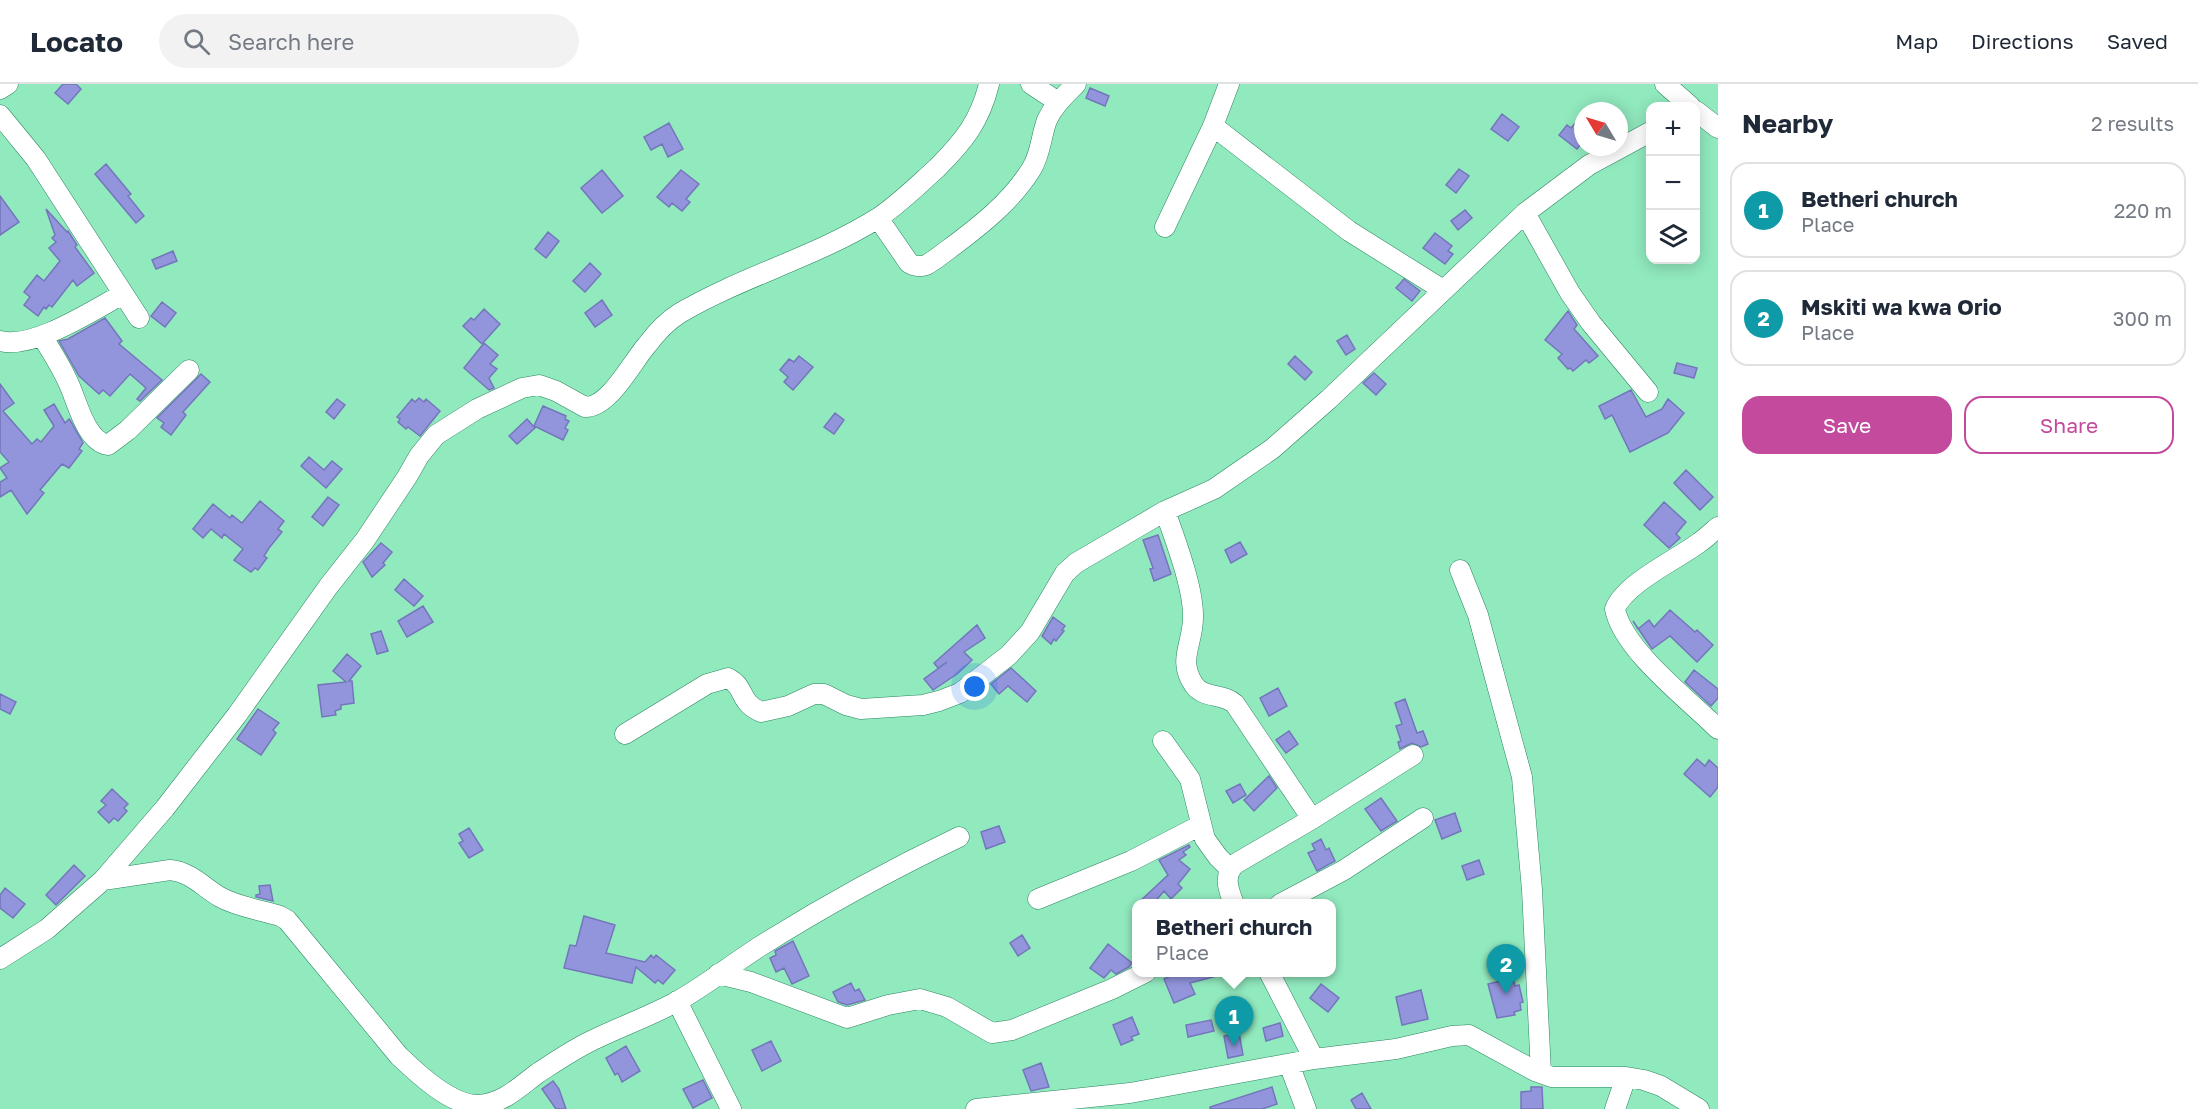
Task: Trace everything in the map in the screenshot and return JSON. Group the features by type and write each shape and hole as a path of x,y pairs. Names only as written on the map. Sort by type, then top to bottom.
{"street":[{"path":"0,89 8,84"},
{"path":"0,958 47,929 103,880 165,808 237,715 328,587 365,540 419,456 436,435 485,405 522,388 539,385 585,407 598,404 619,383 660,328 679,314 878,218 919,185 971,130 983,106 989,84"},
{"path":"1031,84 1058,102"},
{"path":"878,218 909,263 915,266 926,265 974,230 1004,203 1023,181 1040,151 1047,122 1058,102 1076,84"},
{"path":"1166,227 1213,126 1229,84"},
{"path":"1665,84 1685,102"},
{"path":"0,115 36,159 139,318"},
{"path":"1700,115 1718,128"},
{"path":"1213,126 1349,231 1443,290"},
{"path":"625,734 707,684 728,678 739,686 746,704 761,712 782,708 813,694 824,694 846,705 861,709 923,705 960,693 995,667 1030,632 1065,573 1076,563 1166,511 1214,489 1272,449 1329,399 1525,213 1589,165 1646,134"},
{"path":"1525,213 1570,293 1591,323 1648,392"},
{"path":"0,341 23,342 42,336 123,294"},
{"path":"42,336 68,380 85,423 96,438 105,445 128,430 189,370"},
{"path":"1166,511 1192,605 1191,636 1185,659 1190,678 1196,688 1202,692 1225,697 1234,704 1312,819"},
{"path":"1718,527 1700,542 1637,584 1622,597 1615,609 1617,620 1628,638 1647,661 1718,729"},
{"path":"1460,570 1478,615 1522,777 1532,890 1541,1073"},
{"path":"1162,741 1190,779 1201,825 1210,847 1230,869"},
{"path":"1233,899 1227,883 1230,869 1413,755"},
{"path":"1289,899 1344,870 1423,819"},
{"path":"1038,899 1131,861 1201,825"},
{"path":"103,880 170,870 181,871 220,896 287,920 399,1056 420,1076 466,1104 492,1103 501,1100 589,1042 677,1001 761,946 882,875 959,837"},
{"path":"718,974 751,982 847,1018 909,1000 932,1001 947,1007 985,1030 998,1033 1012,1030 1136,977"},
{"path":"1272,977 1314,1059"},
{"path":"677,1001 731,1109"},
{"path":"976,1109 1130,1101 1314,1059 1396,1049 1452,1036 1469,1035 1552,1077 1626,1077 1661,1086 1699,1109"},
{"path":"1290,1064 1306,1109"},
{"path":"1615,1109 1626,1077"}],"building":[{"path":"63,84 76,84 81,89 68,104 55,93"},
{"path":"1090,88 1109,96 1105,106 1086,98"},
{"path":"1502,114 1519,127 1508,141 1491,129"},
{"path":"669,123 683,149 668,157 662,144 651,150 644,137"},
{"path":"1574,124 1574,147 1559,135 1567,125 1571,128"},
{"path":"106,164 131,194 128,196 144,216 136,223 95,174"},
{"path":"1459,169 1469,176 1456,193 1446,185"},
{"path":"602,170 623,196 602,213 581,188"},
{"path":"681,170 699,184 686,199 690,202 682,211 672,203 669,207 657,197"},
{"path":"0,196 19,222 0,235"},
{"path":"46,209 68,231 77,245 75,247 94,273 77,286 73,280 52,307 49,305 46,309 44,307 38,316 24,305 30,297 24,292 37,275 44,281 60,261 49,248 56,242 52,238 55,235"},
{"path":"1465,210 1472,218 1458,230 1451,221"},
{"path":"548,232 559,241 546,258 535,249"},
{"path":"1435,233 1452,246 1448,251 1453,254 1445,264 1423,248"},
{"path":"173,251 177,261 156,269 152,260"},
{"path":"590,263 601,274 585,292 573,281"},
{"path":"1404,279 1420,291 1412,301 1396,288"},
{"path":"602,300 612,315 595,327 585,313"},
{"path":"162,302 176,313 165,327 151,316"},
{"path":"484,309 500,324 482,344 463,326 471,318 474,320"},
{"path":"1568,311 1577,325 1574,329 1598,356 1589,363 1586,360 1573,371 1558,358 1562,354 1545,340"},
{"path":"105,318 122,341 119,344 162,380 140,401 137,399 146,388 130,374 110,396 103,390 99,394 79,376 59,341 68,339"},
{"path":"1347,335 1355,349 1346,355 1337,341"},
{"path":"484,343 498,355 490,364 497,369 489,378 494,388 489,390 464,368"},
{"path":"799,356 813,367 793,390 784,382 788,377 780,370 789,359 794,362"},
{"path":"1295,356 1312,372 1305,380 1288,364"},
{"path":"1677,363 1697,368 1694,378 1674,373"},
{"path":"1374,373 1386,384 1376,395 1363,383"},
{"path":"201,374 210,382 183,412 186,415 171,435 161,427 164,423 157,418"},
{"path":"0,384 14,403 3,411 32,444 37,439 41,442 54,426 44,410 54,404 65,423 70,420 83,443 79,449 82,451 69,468 62,464 40,490 44,493 27,514 11,490 0,497 0,482 7,478 0,468 9,462 0,452"},
{"path":"1631,390 1646,417 1662,409 1668,399 1684,413 1668,433 1630,452 1612,415 1605,419 1599,406"},
{"path":"419,398 424,402 426,399 440,411 420,436 408,427 406,429 398,422 400,419 397,417 412,399 415,402"},
{"path":"337,399 345,405 334,419 326,412"},
{"path":"543,406 566,416 565,419 569,421 563,440 534,426"},
{"path":"835,413 844,420 834,434 824,427"},
{"path":"527,419 535,428 517,444 509,436"},
{"path":"309,457 324,470 332,461 342,469 326,488 301,466"},
{"path":"1686,470 1713,497 1700,510 1674,483"},
{"path":"328,497 339,505 323,526 312,517"},
{"path":"260,501 284,521 278,529 282,532 269,548 264,556 267,558 258,570 255,568 251,572 234,560 243,549 224,534 222,538 211,529 203,538 193,529 213,504 230,518 232,515 242,523"},
{"path":"1664,502 1686,522 1676,534 1680,538 1669,548 1644,525"},
{"path":"1158,535 1171,574 1154,581 1150,569 1153,568 1143,540"},
{"path":"1240,542 1247,554 1231,563 1225,550"},
{"path":"381,543 392,552 383,563 385,565 372,577 363,562"},
{"path":"404,579 423,596 414,606 395,590"},
{"path":"423,606 433,622 407,637 398,621"},
{"path":"1670,610 1713,645 1697,662 1670,636 1652,649 1638,629 1649,620 1654,627"},
{"path":"1053,617 1065,626 1062,630 1064,631 1051,644 1042,636"},
{"path":"977,625 985,638 964,652 972,660 957,674 933,690 924,679 947,662 938,668 934,663"},
{"path":"381,631 388,651 377,654 371,634"},
{"path":"347,654 361,666 349,681 352,681 354,703 341,705 341,709 335,711 336,715 322,717 318,685 346,682 333,671"},
{"path":"1011,668 1036,691 1027,702 1008,686 999,694 991,684"},
{"path":"1694,670 1718,689 1718,698 1711,706 1685,682"},
{"path":"1278,688 1287,706 1269,716 1260,698"},
{"path":"0,694 16,702 10,714 0,709"},
{"path":"1405,699 1417,733 1423,731 1428,744 1421,747 1412,743 1400,749 1398,742 1401,741 1396,726 1402,724 1395,703"},
{"path":"258,709 279,723 273,730 276,733 261,755 237,739"},
{"path":"1289,731 1298,744 1286,753 1276,740"},
{"path":"1697,759 1705,766 1709,760 1718,768 1718,787 1710,797 1684,774"},
{"path":"1269,776 1277,788 1254,811 1244,800"},
{"path":"1240,784 1246,795 1233,803 1226,791"},
{"path":"112,789 128,804 124,808 127,811 118,821 114,818 109,823 98,812 106,805 101,801"},
{"path":"1381,798 1397,821 1381,831 1365,809"},
{"path":"1455,813 1461,831 1442,839 1435,820"},
{"path":"999,826 1005,842 986,849 981,832"},
{"path":"469,828 483,850 469,858 459,843 463,841 459,834"},
{"path":"1321,839 1326,850 1329,848 1335,861 1317,871 1308,853 1315,850 1312,844"},
{"path":"1189,845 1190,847 1183,852 1186,855 1179,860 1190,869 1178,884 1182,888 1171,899 1164,891 1157,899 1142,899 1168,875 1159,860"},
{"path":"1479,860 1484,874 1467,880 1462,866"},
{"path":"74,865 85,876 56,905 46,895"},
{"path":"270,885 273,901 256,897 260,894 259,886"},
{"path":"5,888 25,904 13,918 0,908 0,895"},
{"path":"584,916 615,925 606,953 645,962 651,955 654,958 656,955 675,970 663,984 658,980 655,983 636,967 632,983 564,968 570,945 576,946"},
{"path":"1022,935 1030,948 1018,956 1010,943"},
{"path":"793,941 809,976 792,984 784,968 776,972 770,958 776,955 775,951"},
{"path":"1108,944 1132,963 1116,974 1111,970 1104,978 1090,968"},
{"path":"1168,977 1213,977 1190,983 1195,994 1174,1003 1164,979"},
{"path":"1513,978 1515,986 1519,985 1523,1002 1520,1003 1521,1010 1514,1012 1515,1015 1497,1018 1488,984"},
{"path":"851,983 855,991 859,989 865,1000 847,1005 838,1002 833,992"},
{"path":"1321,984 1339,998 1328,1012 1310,998"},
{"path":"1421,990 1428,1019 1402,1025 1396,997"},
{"path":"1132,1017 1139,1034 1131,1037 1133,1040 1121,1045 1113,1025"},
{"path":"1211,1020 1214,1031 1188,1037 1186,1025"},
{"path":"1280,1023 1283,1036 1266,1041 1263,1028"},
{"path":"1239,1033 1243,1055 1228,1058 1224,1036"},
{"path":"771,1041 781,1061 762,1071 752,1050"},
{"path":"626,1046 640,1071 622,1082 618,1073 615,1075 606,1058"},
{"path":"1041,1063 1049,1087 1031,1091 1023,1070"},
{"path":"703,1080 712,1098 693,1108 683,1089"},
{"path":"553,1081 559,1089 566,1109 556,1109 542,1089"},
{"path":"1272,1087 1277,1104 1262,1109 1210,1109 1210,1107"},
{"path":"1531,1087 1542,1087 1543,1109 1521,1109 1521,1092 1531,1091"},
{"path":"1362,1093 1371,1109 1356,1109 1351,1100"}],"place":[{"name":"Mskiti wa kwa Orio","path":"1506,994"},
{"name":"Betheri church","path":"1234,1046"}]}
